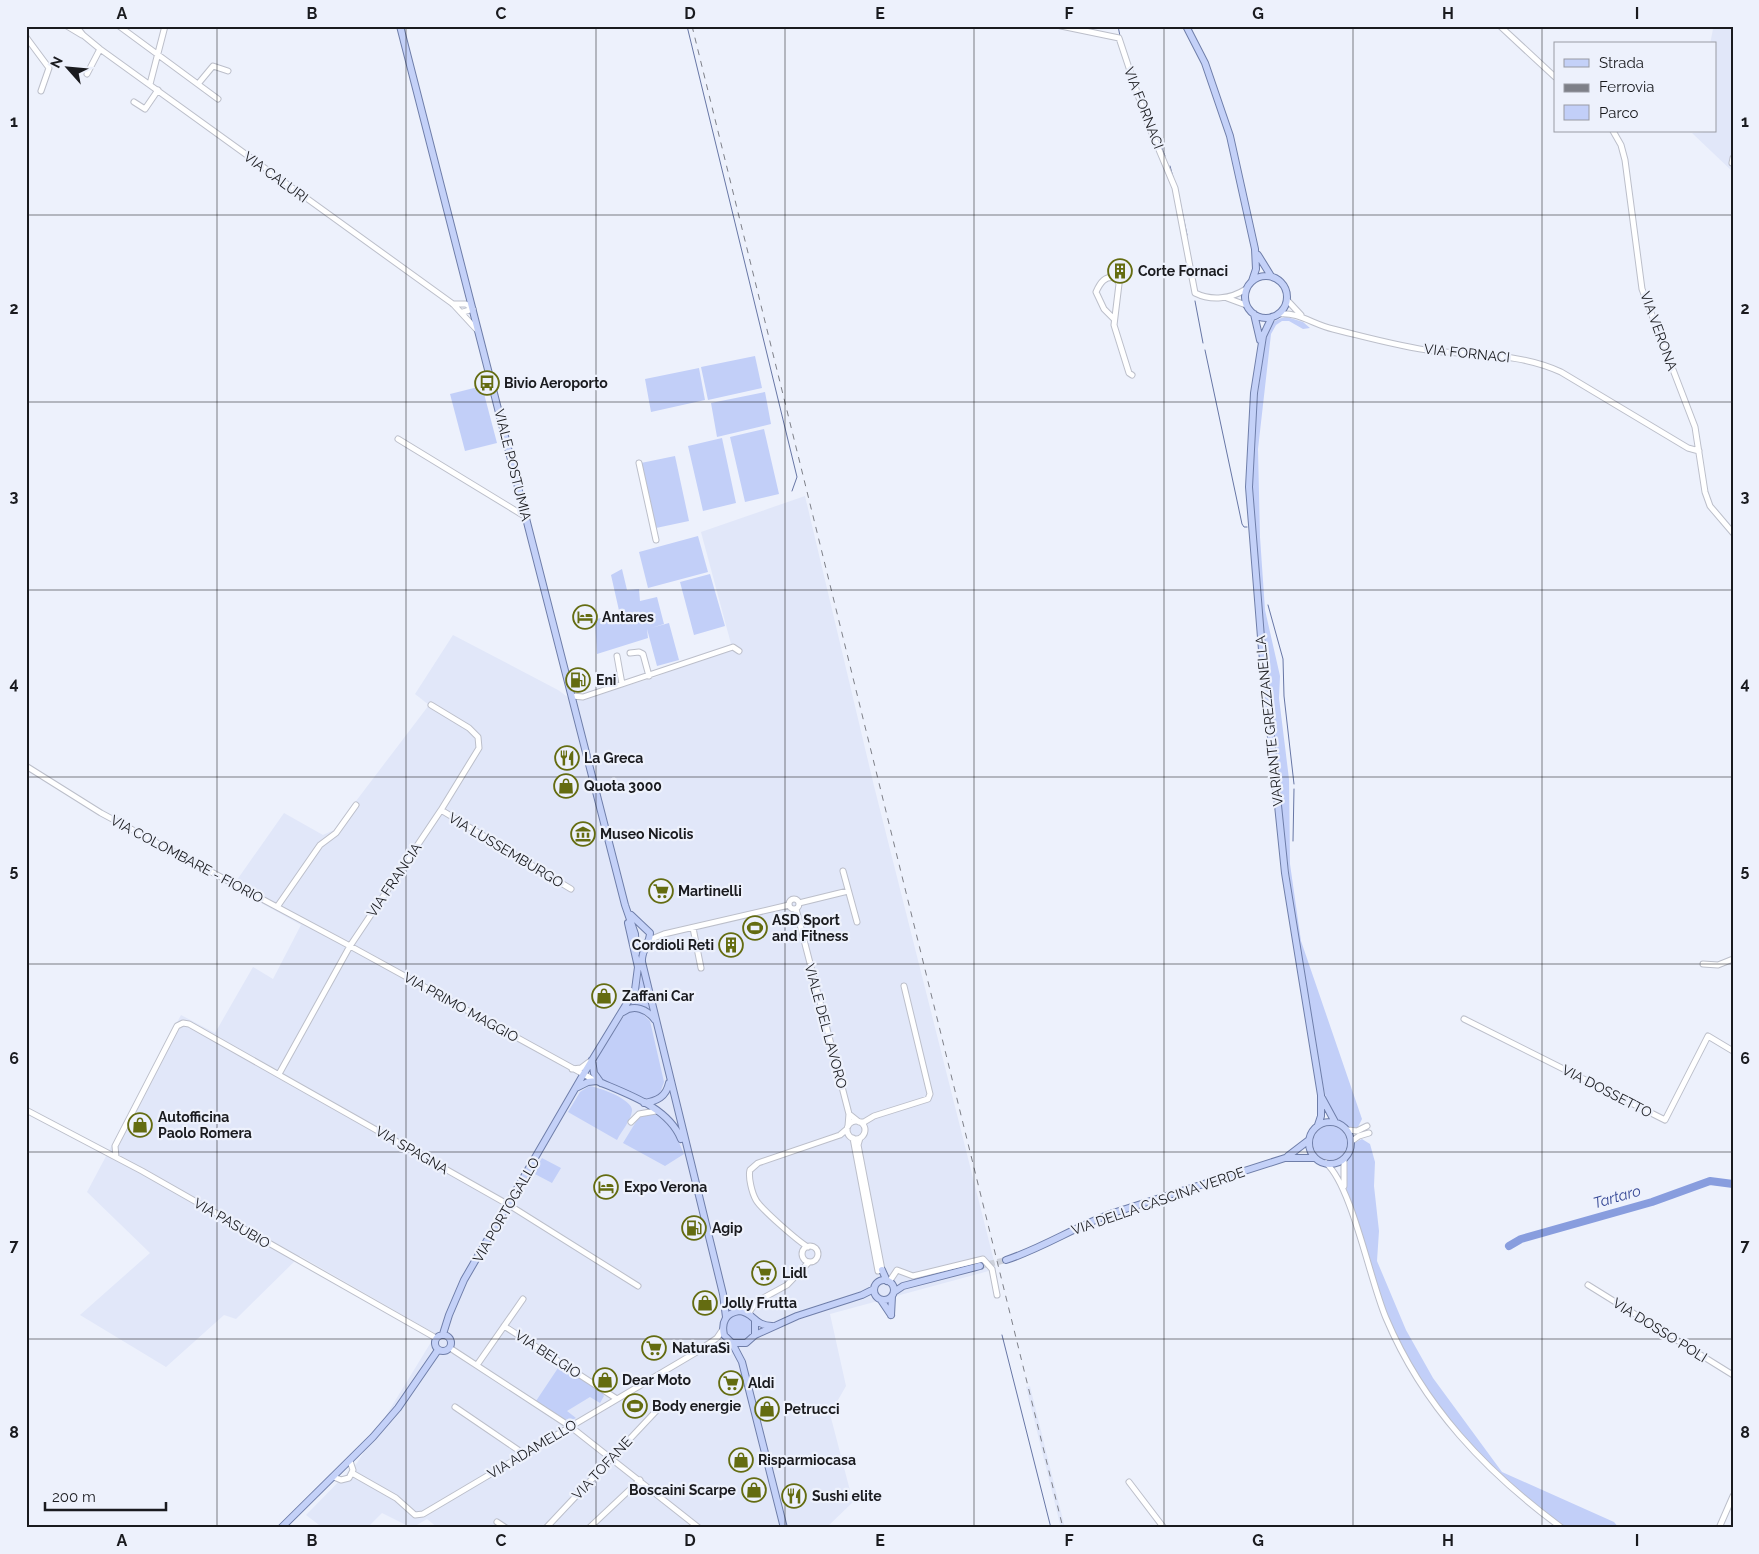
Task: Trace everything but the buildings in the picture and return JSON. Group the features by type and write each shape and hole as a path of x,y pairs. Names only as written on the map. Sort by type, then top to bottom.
{"main road":[{"name":"VIALE POSTUMIA","path":"400,26 625,905 636,937 636,953"},
{"path":"1186,26 1205,63 1219,100 1230,136 1255,249 1256,269 1252,281 1246,289 1246,305"},
{"path":"1254,314 1264,318 1272,317 1279,314 1287,300 1285,287 1262,265 1255,249"},
{"path":"1252,281 1260,276 1272,276"},
{"name":"VARIANTE GREZZANELLA","path":"1246,305 1254,314 1260,333 1254,393 1249,487 1258,598 1285,873 1321,1095 1321,1116 1309,1140"},
{"name":"VARIANTE GREZZANELLA","path":"1260,346 1272,317"},
{"name":"VIALE POSTUMIA","path":"625,905 634,920 646,929"},
{"name":"VIALE POSTUMIA","path":"625,905 625,914 636,953"},
{"path":"648,941 640,943 636,937 638,930 646,929 648,941 642,952 642,962 723,1294 726,1317 723,1329 742,1362 784,1528"},
{"path":"575,1088 588,1082 599,1082 594,1073 592,1059 630,1001 638,981 636,953"},
{"path":"622,1013 631,1008 640,1009 648,1012 656,1021"},
{"name":"VIA PORTOGALLO","path":"443,1334 464,1280 592,1059"},
{"path":"644,1103 661,1098 666,1092 670,1080"},
{"name":"VIA PRIMO MAGGIO","path":"599,1082 644,1103"},
{"name":"VARIANTE GREZZANELLA","path":"1321,1095 1335,1122"},
{"path":"644,1103 658,1111 675,1127 688,1154"},
{"path":"1285,1158 1315,1158 1326,1164 1336,1163 1344,1159 1351,1149 1352,1142 1348,1130 1335,1122 1318,1125"},
{"path":"1309,1140 1310,1150 1315,1158"},
{"path":"1285,1158 1309,1140"},
{"name":"VIA DELLA CASCINA VERDE","path":"1006,1260 1037,1248 1090,1221 1285,1158"},
{"path":"723,1294 738,1311 750,1315 763,1326 772,1326 862,1295 877,1295 889,1298 903,1286 980,1266"},
{"path":"880,1271 889,1282 893,1294 891,1315 877,1295 880,1271"},
{"path":"878,1282 889,1282 903,1286"},
{"path":"726,1317 738,1311"},
{"path":"755,1321 755,1335"},
{"path":"742,1362 746,1343 755,1335 770,1329 772,1326"},
{"path":"443,1334 450,1338 450,1348 443,1351 438,1350 434,1343 436,1338 443,1334"},
{"path":"732,1342 746,1343"},
{"path":"281,1528 350,1461 398,1408 438,1350"}],"street":[{"name":"VIA CALURI","path":"67,26 453,304 463,312 479,333"},
{"name":"VIA CALURI","path":"76,26 82,35"},
{"path":"119,26 218,99"},
{"path":"150,84 165,26"},
{"name":"VIA FORNACI","path":"1062,26 1119,38 1146,119 1175,188 1192,288 1195,293 1201,296 1226,298 1246,305"},
{"path":"1500,26 1554,76"},
{"path":"26,37 49,68 41,91"},
{"path":"87,74 100,49"},
{"path":"198,84 213,66 228,71"},
{"path":"134,102 145,109 158,90"},
{"name":"VIA VERONA","path":"1614,132 1621,145 1625,160 1642,290 1692,418 1698,441 1705,492 1710,506 1733,533"},
{"path":"1114,319 1104,309 1096,292 1104,279 1111,277 1116,278 1119,284 1114,319 1132,376"},
{"path":"453,304 460,303 466,298 468,288"},
{"name":"VIA FORNACI","path":"1226,298 1246,289"},
{"path":"1287,300 1305,318"},
{"path":"460,303 473,309"},
{"path":"463,312 473,309"},
{"path":"1279,314 1293,314 1305,318"},
{"name":"VIA FORNACI","path":"1305,318 1331,328 1432,350 1499,355 1541,363 1561,372 1688,448 1699,451"},
{"path":"398,439 526,517"},
{"path":"638,463 656,540"},
{"path":"572,696 583,697 733,647 738,651"},
{"path":"630,653 639,652 643,654 649,676"},
{"path":"617,656 622,684"},
{"name":"VIA FRANCIA","path":"278,1074 350,946 441,810 479,748 478,737 468,728 431,705"},
{"name":"VIA COLOMBARE - FIORIO","path":"26,766 101,813 350,946"},
{"path":"277,907 320,845 336,833 356,805"},
{"name":"VIA LUSSEMBURGO","path":"441,810 571,889"},
{"path":"843,871 857,922"},
{"path":"648,941 664,934 789,905 793,899 799,903 848,891"},
{"path":"789,905 796,909 799,903"},
{"name":"VIALE DEL LAVORO","path":"796,909 849,1114 848,1127"},
{"path":"693,928 701,968"},
{"path":"646,929 664,934"},
{"name":"VIA PRIMO MAGGIO","path":"350,946 572,1069 599,1082"},
{"path":"1703,964 1718,965 1733,959"},
{"path":"806,1261 816,1259 818,1254 814,1248 808,1247 799,1241 756,1199 750,1170 758,1163 840,1135 853,1122 869,1119 928,1099 930,1094 904,986"},
{"name":"VIA DOSSETTO","path":"1464,1019 1665,1120 1708,1036 1733,1050"},
{"name":"VIA SPAGNA","path":"116,1157 115,1146 178,1026 183,1023 189,1024 509,1205 638,1286"},
{"path":"575,1088 577,1079 572,1069 584,1066 592,1059"},
{"name":"VIA PASUBIO","path":"26,1110 116,1157 436,1338"},
{"path":"631,1122 645,1111 658,1111"},
{"path":"849,1114 865,1128"},
{"path":"869,1119 858,1144 880,1271"},
{"path":"1348,1130 1356,1131 1367,1126"},
{"path":"848,1127 852,1138 880,1271"},
{"path":"1352,1142 1359,1136 1369,1133"},
{"path":"840,1135 860,1138"},
{"path":"1344,1159 1345,1194"},
{"path":"1326,1164 1336,1174 1345,1194 1385,1317 1404,1357 1432,1402 1454,1431 1494,1474 1562,1528"},
{"path":"750,1315 750,1311 756,1302 787,1285 801,1270 806,1261 799,1241"},
{"path":"803,1251 808,1247"},
{"path":"889,1282 897,1270 912,1276 983,1259 992,1269 997,1295"},
{"name":"VIA DOSSO POLI","path":"1588,1285 1733,1375"},
{"name":"VIA BELGIO","path":"477,1365 523,1299"},
{"name":"VIA BELGIO","path":"504,1326 617,1398"},
{"name":"VIA ADAMELLO","path":"352,1473 396,1498 415,1515 423,1514 713,1342 723,1329"},
{"path":"713,1342 724,1340 732,1342"},
{"path":"450,1348 571,1427 699,1528"},
{"path":"455,1408 524,1454"},
{"name":"VIA TOFANE","path":"546,1528 658,1409"},
{"path":"334,1477 343,1480 349,1478 352,1473 350,1461"},
{"path":"589,1528 640,1480"},
{"path":"1129,1482 1164,1528"},
{"path":"1720,1528 1733,1496"},
{"path":"497,1522 506,1528"}],"shaded area":[{"path":"1699,26 1733,26 1733,172 1692,133 1716,132 1716,42 1710,42 1713,29"},
{"path":"805,496 874,786 996,1269 830,1314 846,1386 830,1414 853,1502 826,1528 438,1528 427,1519 412,1528 382,1513 367,1528 323,1528 306,1515 357,1463 436,1334 300,1256 236,1319 224,1315 166,1367 80,1315 150,1253 87,1192 181,1015 215,1033 253,967 273,979 301,925 232,887 284,813 323,835 334,830 429,705 415,694 453,635 558,690 569,698 582,699 656,677 731,644 701,532"},
{"path":"1030,1386 1065,1528 1061,1528 1026,1387"}],"green space":[{"path":"1287,317 1303,322 1310,328 1303,329 1289,321 1282,321 1276,325 1271,334 1258,449 1260,537 1265,610 1280,676 1279,698 1289,779 1290,864 1301,941 1362,1119 1357,1129 1343,1126 1338,1122 1330,1110 1324,1090 1299,952 1279,795 1258,587 1253,479 1256,411 1264,340 1272,324 1278,319"},
{"path":"755,356 762,388 708,400 701,367"},
{"path":"699,368 705,400 651,412 645,379"},
{"path":"482,386 497,443 465,451 450,394"},
{"path":"765,392 771,424 717,437 711,403"},
{"path":"764,429 779,494 745,502 730,437"},
{"path":"722,438 736,503 703,511 688,446"},
{"path":"675,456 689,521 656,528 641,463"},
{"path":"698,536 708,572 648,588 639,552"},
{"path":"622,569 627,590 639,589 640,601 657,597 664,624 651,628 669,623 679,660 657,666 647,629 648,638 597,654 595,619 620,615 611,575"},
{"path":"710,574 725,626 694,635 680,582"},
{"path":"643,975 650,1012 628,1007"},
{"path":"631,1011 640,1011 650,1021 664,1082 659,1096 650,1099 641,1098 602,1080 595,1066 597,1058 624,1016"},
{"path":"589,1086 615,1095 631,1107 630,1118 617,1140 568,1112 580,1092"},
{"path":"652,1113 664,1120 668,1125 676,1136 684,1154 665,1166 623,1143 640,1115"},
{"path":"1330,1126 1342,1131 1347,1143 1342,1155 1330,1160 1318,1155 1313,1143 1318,1131"},
{"path":"1362,1139 1370,1144 1375,1162 1374,1186 1379,1231 1377,1261 1406,1330 1433,1378 1502,1472 1614,1522 1619,1528 1564,1528 1528,1501 1473,1451 1421,1382 1396,1338 1378,1291 1348,1196 1345,1166 1354,1143"},
{"path":"542,1158 561,1168 552,1183 533,1173"},
{"path":"739,1313 749,1317 753,1327 749,1337 739,1341 729,1337 725,1327 729,1317"},
{"path":"560,1365 601,1391 604,1396 600,1403 590,1397 567,1411 576,1418 570,1421 536,1401"}],"waterway":[{"path":"687,26 797,477 792,491"},
{"path":"1118,26 1120,36"},
{"path":"1142,99 1165,156"},
{"path":"1170,166 1173,177"},
{"path":"1179,197 1187,235"},
{"path":"1195,301 1203,343"},
{"path":"1205,350 1242,524 1244,527 1247,527"},
{"path":"1268,605 1283,659 1284,696 1294,784"},
{"path":"1293,841 1294,789"},
{"name":"Tartaro","path":"1509,1246 1521,1239 1652,1202 1710,1181 1733,1184"},
{"path":"1002,1335 1051,1528"}],"tunnel":[{"path":"980,1266 1006,1260"}],"railway":[{"path":"692,26 1063,1528"}],"place":[{"name":"Corte Fornaci","path":"1120,271"},
{"name":"Bivio Aeroporto","path":"487,383"},
{"name":"Antares","path":"585,617"},
{"name":"Eni","path":"578,680"},
{"name":"La Greca","path":"567,758"},
{"name":"Quota 3000","path":"566,786"},
{"name":"Museo Nicolis","path":"583,834"},
{"name":"Martinelli","path":"661,891"},
{"name":"ASD Sport and Fitness","path":"755,928"},
{"name":"Cordioli Reti","path":"731,945"},
{"name":"Zaffani Car","path":"604,996"},
{"name":"Autofficina Paolo Romera","path":"140,1125"},
{"name":"Expo Verona","path":"606,1187"},
{"name":"Agip","path":"694,1228"},
{"name":"Lidl","path":"764,1273"},
{"name":"Jolly Frutta","path":"705,1303"},
{"name":"NaturaSì","path":"654,1348"},
{"name":"Dear Moto","path":"605,1380"},
{"name":"Aldi","path":"731,1383"},
{"name":"Body energie","path":"635,1406"},
{"name":"Petrucci","path":"767,1409"},
{"name":"Risparmiocasa","path":"741,1460"},
{"name":"Boscaini Scarpe","path":"754,1490"},
{"name":"Sushi elite","path":"794,1496"}]}
